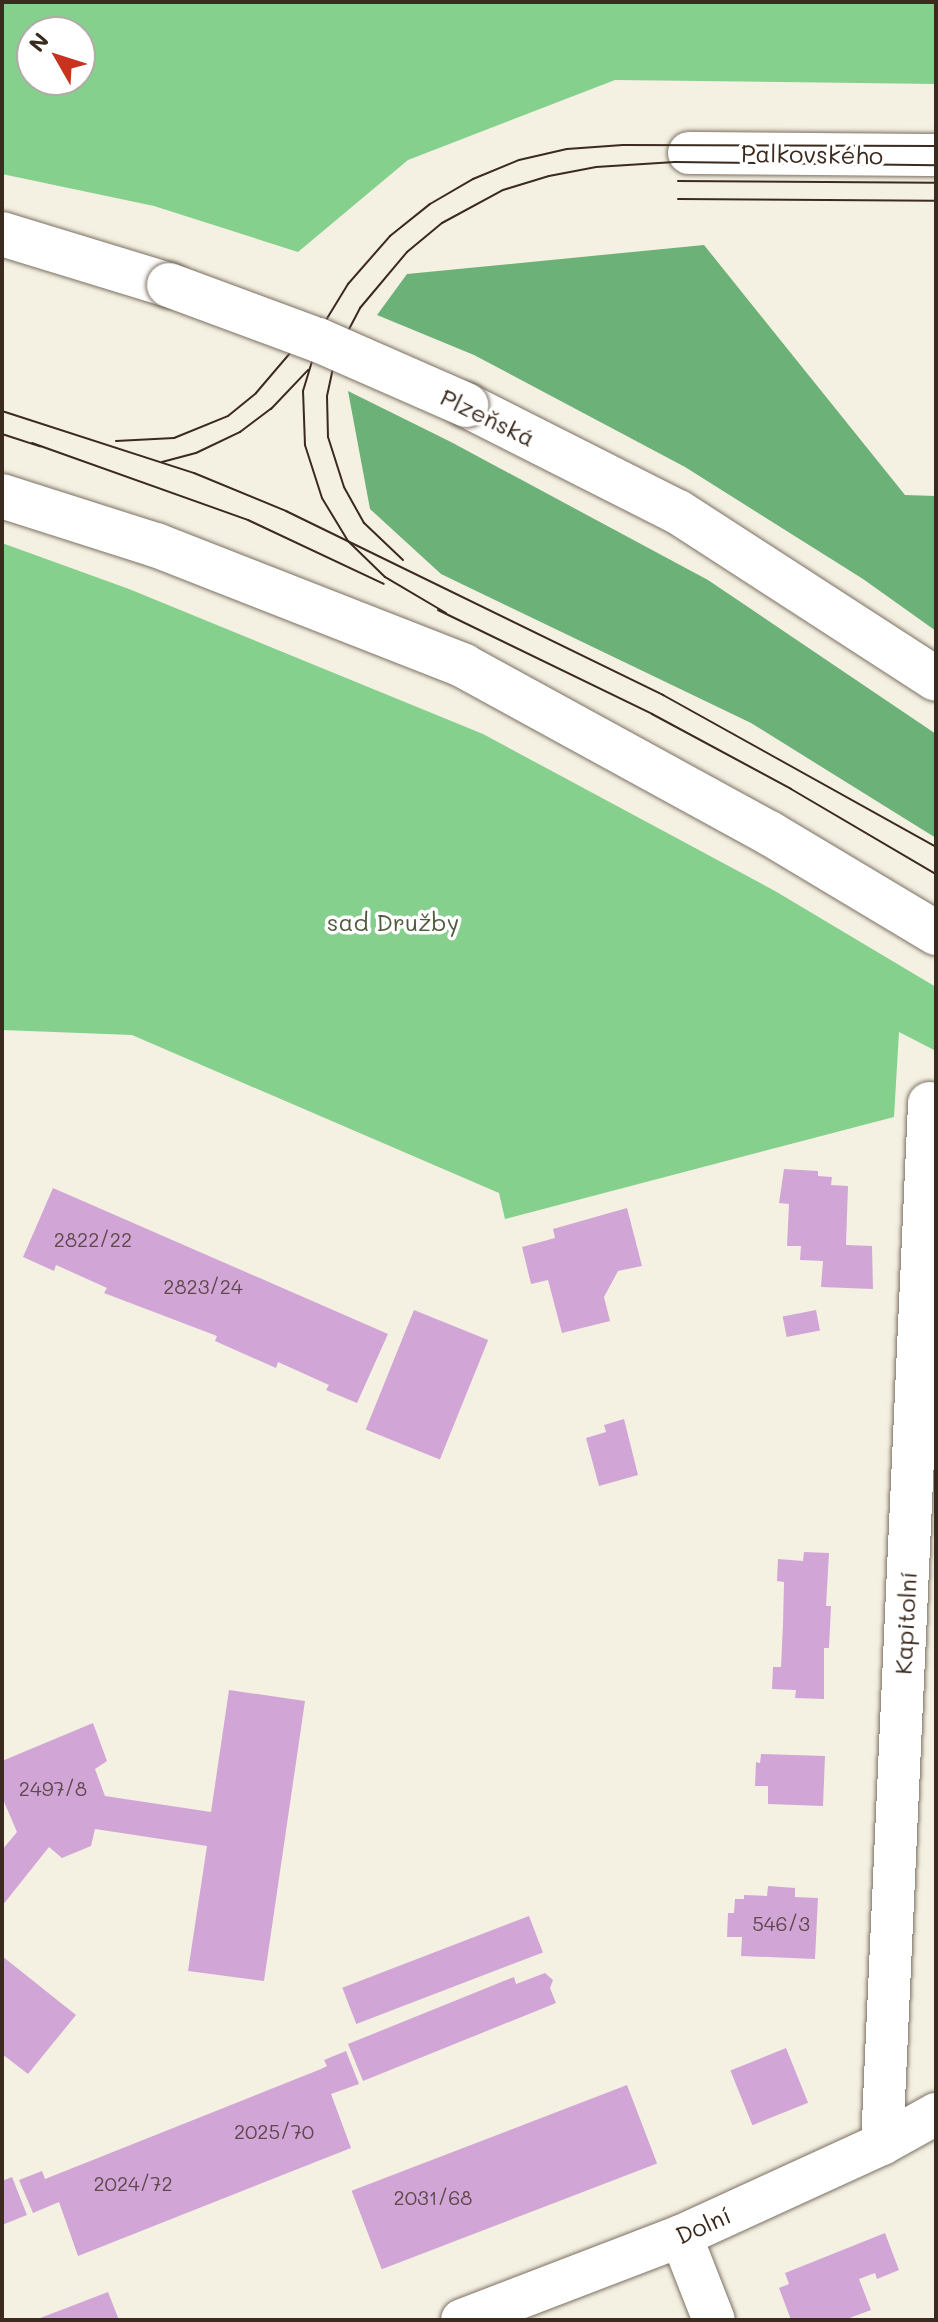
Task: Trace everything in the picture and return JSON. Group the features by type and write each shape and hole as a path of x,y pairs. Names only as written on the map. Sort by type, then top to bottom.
{"main road":[{"name":"Plzeňská","path":"2,234 169,285 318,340 466,405 678,512 936,679"},
{"path":"2,496 156,545 464,666 769,833 936,933"}],"street":[{"name":"Palkovského","path":"689,153 936,155"},
{"name":"Kapitolní","path":"882,2144 929,1103"},
{"name":"Dolní","path":"462,2320 681,2236 882,2144 936,2114"},
{"path":"681,2236 714,2320"}],"green space":[{"path":"2,2 936,2 936,84 615,80 408,160 298,252 154,206 2,174"},
{"path":"704,245 905,495 936,496 936,631 863,579 685,467 474,355 377,315 407,274"},
{"path":"348,391 451,442 708,580 936,734 936,838 751,723 441,574 370,509"},
{"name":"sad Družby","path":"2,543 129,589 483,734 775,891 936,987 936,1051 899,1032 894,1117 505,1219 499,1193 132,1035 2,1030"}],"building":[{"path":"784,1169 818,1171 818,1176 832,1177 831,1185 848,1186 846,1245 872,1246 873,1289 821,1287 823,1261 800,1260 801,1246 787,1246 789,1204 779,1203"},
{"path":"53,1188 388,1334 357,1403 326,1390 329,1385 278,1362 276,1368 215,1341 217,1336 104,1293 107,1288 56,1265 54,1271 23,1257"},
{"path":"627,1208 642,1266 618,1271 604,1297 610,1321 562,1333 548,1280 531,1284 522,1247 555,1238 553,1229"},
{"path":"414,1310 488,1340 440,1460 366,1430"},
{"path":"816,1310 820,1331 787,1337 783,1316"},
{"path":"624,1419 638,1475 599,1486 586,1438 606,1432 604,1425"},
{"path":"804,1552 829,1553 826,1606 831,1606 829,1648 824,1648 824,1699 795,1698 796,1690 772,1689 773,1667 781,1667 783,1624 784,1582 777,1581 778,1559 803,1561"},
{"path":"229,1690 305,1701 264,1981 188,1971 207,1846 95,1829 91,1846 62,1858 49,1847 2,1906 2,1850 17,1832 2,1797 2,1761 93,1723 107,1761 95,1769 105,1796 211,1812"},
{"path":"761,1754 825,1756 823,1806 768,1804 768,1786 755,1786 756,1762 760,1763"},
{"path":"768,1886 795,1888 795,1897 818,1898 815,1959 741,1956 742,1937 727,1937 728,1913 734,1913 735,1899 744,1899 744,1895 767,1896"},
{"path":"529,1916 543,1952 356,2024 342,1988"},
{"path":"2,1956 76,2015 28,2074 2,2054"},
{"path":"545,1973 553,1980 550,1988 556,2003 363,2081 348,2044 514,1977 516,1984"},
{"path":"786,2048 808,2103 752,2125 730,2070"},
{"path":"346,2051 359,2084 331,2094 351,2148 78,2256 59,2202 33,2213 19,2180 42,2171 45,2179 321,2069 327,2066 324,2060"},
{"path":"627,2085 657,2163 382,2269 352,2191"},
{"path":"12,2177 27,2215 2,2225 2,2181"},
{"path":"885,2233 899,2270 877,2279 875,2273 859,2279 871,2310 844,2320 791,2320 779,2288 789,2284 785,2273"},
{"path":"108,2292 119,2320 35,2320"}],"tram line":[{"path":"446,613 385,577 348,541 322,498 305,445 303,391 323,325 348,284 390,236 430,204 473,179 519,160 567,149 623,145 936,146"},
{"path":"403,560 364,523 344,487 328,437 327,396 336,354 360,308 407,252 442,223 503,190 549,176 596,167 675,162 936,165"},
{"path":"678,181 936,183"},
{"path":"678,199 936,201"},
{"path":"116,441 174,438 228,416 256,393 320,318"},
{"path":"162,462 196,453 240,432 271,409 308,370"},
{"path":"2,411 194,473 286,511 663,695 936,847"},
{"path":"2,434 40,446"},
{"path":"32,443 248,520 384,584"},
{"path":"438,610 652,714 791,789 936,874"}]}
